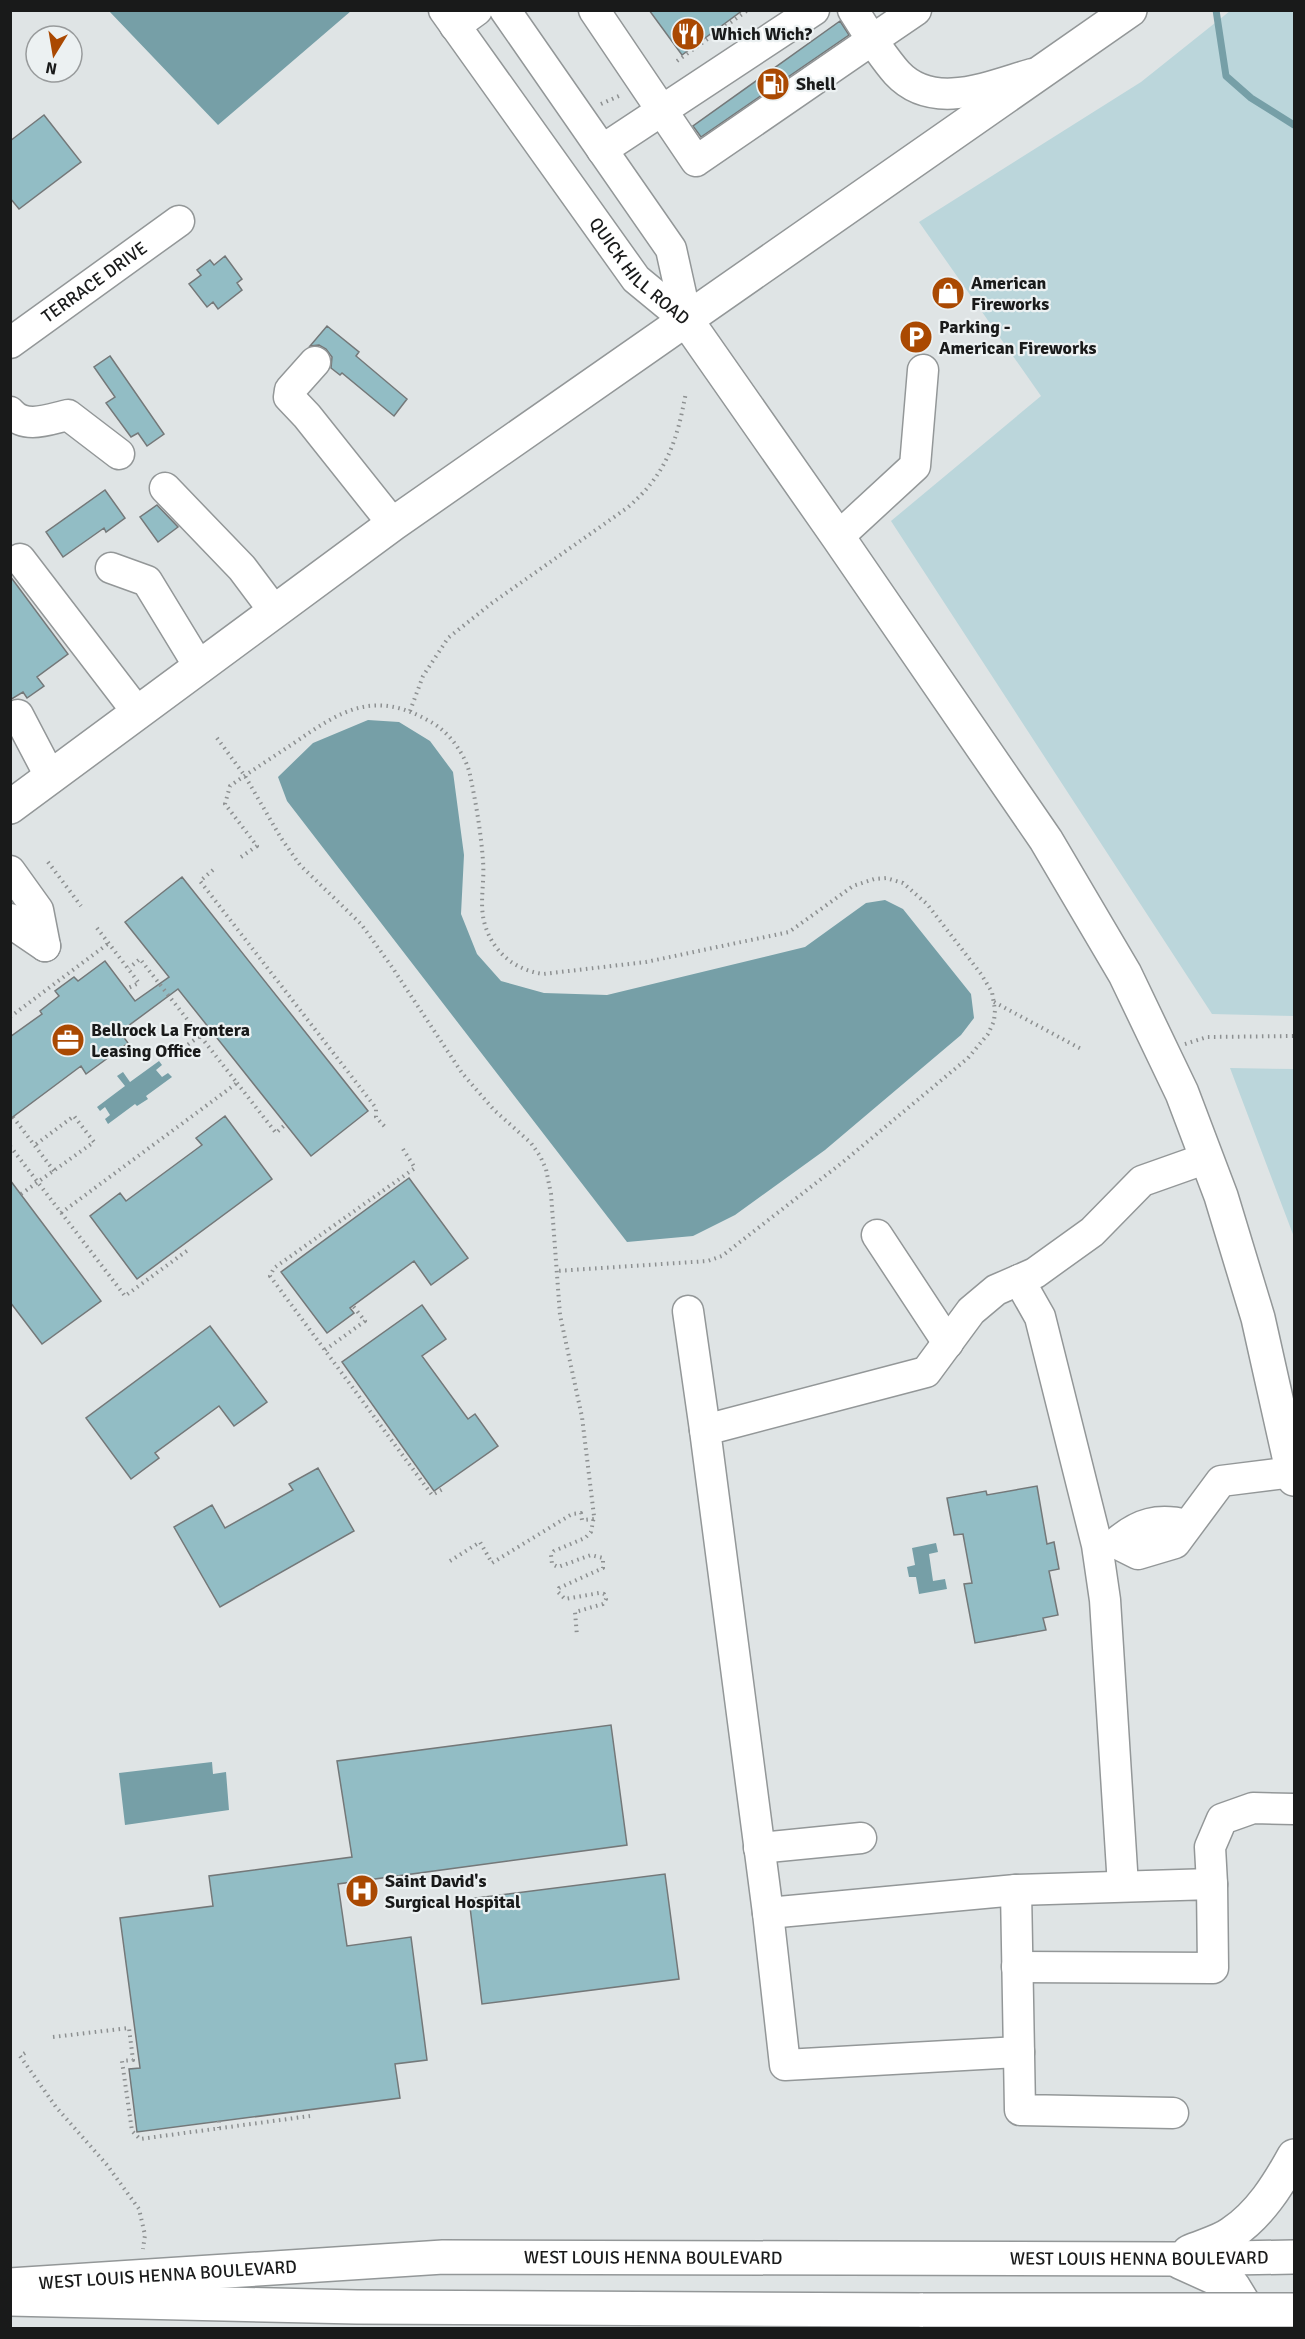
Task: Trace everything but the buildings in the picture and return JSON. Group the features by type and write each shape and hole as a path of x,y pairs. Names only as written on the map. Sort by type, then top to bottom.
{"main road":[{"path":"10,807 393,524 1046,71 1130,10"},
{"path":"687,321 1046,840 1125,974 1182,1094 1221,1196 1258,1318 1294,1475"},
{"path":"1173,2259 1231,2234 1268,2198 1294,2156"},
{"name":"WEST LOUIS HENNA BOULEVARD","path":"10,2285 443,2257 1173,2259 1294,2257"},
{"path":"1173,2259 1233,2286 1250,2314 1255,2328"},
{"path":"10,2299 369,2307 1294,2310"}],"street":[{"name":"QUICK HILL ROAD","path":"505,10 671,249 687,321"},
{"path":"602,150 814,10"},
{"path":"852,10 898,75 921,90 940,94 958,94 1046,71"},
{"path":"599,13 696,161 916,10"},
{"name":"QUICK HILL ROAD","path":"459,16 636,279 687,321"},
{"name":"TERRACE DRIVE","path":"10,344 179,221"},
{"path":"315,362 290,390 289,397 307,416 393,524"},
{"path":"838,537 915,466 923,370"},
{"path":"10,412 14,417 32,423 68,415 119,454"},
{"path":"165,488 242,568 275,612"},
{"path":"20,559 138,713"},
{"path":"111,568 147,582 200,668"},
{"path":"10,720 18,715 51,778"},
{"path":"10,871 38,910 45,946 17,927 10,919"},
{"path":"705,1430 926,1372 972,1311 996,1290 1035,1273 1092,1232 1142,1181 1207,1158"},
{"path":"877,1235 948,1343"},
{"path":"1019,1280 1040,1317 1107,1544 1105,1600 1123,1886"},
{"path":"688,1311 768,1913 785,2064 1018,2052"},
{"path":"1107,1544 1133,1528 1168,1520 1187,1525 1221,1481 1294,1475"},
{"path":"1017,1966 1213,1968 1210,1847 1222,1819 1253,1808 1294,1809"},
{"path":"759,1848 861,1838"},
{"path":"768,1913 1016,1890 1212,1884"},
{"path":"1016,1890 1020,2110 1173,2113"}],"path":[{"path":"677,61 748,10"},
{"path":"600,104 626,92"},
{"path":"410,711 423,676 448,638 492,603 645,493 659,475 672,451 686,392"},
{"path":"241,857 257,846 225,804 230,786 335,716 375,705 394,707 410,711 438,726 462,755 470,773 483,861 482,914 492,943 516,966 543,974 646,962 789,932 853,886 874,879 886,878 903,883 927,904 981,974 992,992 994,1021 988,1034 968,1058 843,1162 722,1256 708,1261 556,1271"},
{"path":"217,738 245,776 281,838 300,865 361,924 462,1073 494,1110 531,1143 546,1169 551,1194 560,1315 586,1439 594,1519 591,1532 585,1538 554,1551 551,1555 552,1564 558,1567 591,1556 603,1558 603,1568 559,1588 558,1592 565,1599 599,1593 604,1594 606,1599 603,1604 574,1612 578,1636"},
{"path":"48,862 81,906"},
{"path":"213,870 200,881 376,1108 376,1117 386,1128"},
{"path":"97,928 139,982 126,989"},
{"path":"10,1017 109,943"},
{"path":"129,968 140,959 276,1133 286,1124"},
{"path":"994,1002 1083,1050"},
{"path":"183,1048 210,1029"},
{"path":"1162,1052 1207,1037 1294,1036"},
{"path":"62,1213 237,1083"},
{"path":"21,1194 94,1142 74,1116 34,1145"},
{"path":"13,1117 54,1171"},
{"path":"10,1146 125,1296 188,1250"},
{"path":"402,1149 415,1168 274,1269 270,1276 432,1495 443,1489"},
{"path":"325,1350 365,1321 353,1306"},
{"path":"450,1561 480,1542 492,1563 572,1514 581,1513 582,1520 594,1519"},
{"path":"53,2037 129,2028 133,2060 122,2061 132,2131 140,2139 310,2116"},
{"path":"25,2053 20,2056 56,2107 140,2209 145,2235 143,2249"},
{"path":"219,2121 219,2128"}],"shaded area":[{"path":"351,10 218,125 109,11"},
{"path":"1230,11 1294,11 1294,1016 1212,1014 891,521 1041,396 919,222 1141,82"},
{"path":"368,720 399,722 430,741 453,772 464,855 461,914 477,954 501,981 544,993 607,995 805,947 866,903 885,900 903,909 971,994 974,1018 961,1035 825,1150 735,1215 693,1236 627,1242 287,801 278,777 313,743"},
{"path":"159,1061 162,1065 156,1070 162,1077 168,1073 172,1077 146,1096 148,1099 137,1106 135,1104 108,1124 105,1119 110,1115 105,1107 100,1111 97,1107 125,1086 117,1076 123,1072 130,1082"},
{"path":"1230,1068 1294,1069 1294,1237"},
{"path":"936,1543 938,1552 929,1554 933,1581 945,1579 947,1589 919,1594 916,1577 909,1577 907,1567 915,1565 912,1548"},
{"path":"212,1762 213,1774 226,1772 229,1810 125,1825 119,1773"}],"waterway":[{"path":"1216,10 1226,76 1251,98 1294,125"}],"place":[{"name":"Which Wich?","path":"688,34"},
{"name":"Shell","path":"773,84"},
{"name":"American Fireworks","path":"948,293"},
{"name":"Parking - American Fireworks","path":"916,337"},
{"name":"Bellrock La Frontera Leasing Office","path":"68,1040"},
{"name":"Saint David's Surgical Hospital","path":"362,1891"}]}
